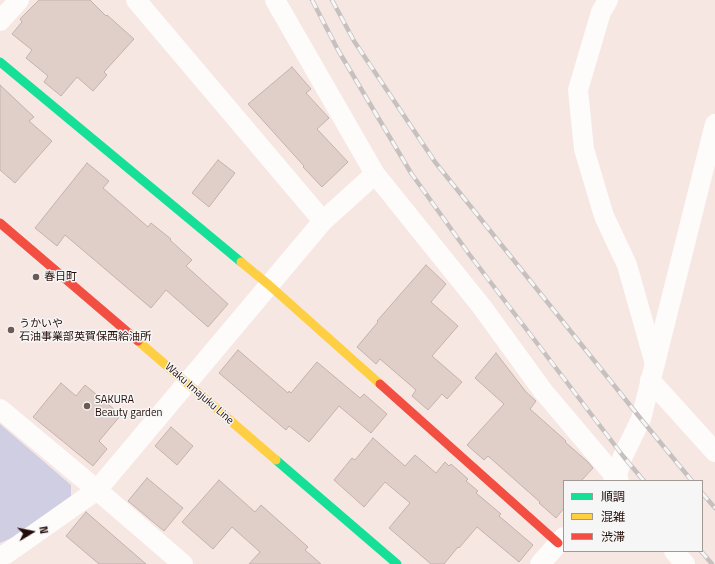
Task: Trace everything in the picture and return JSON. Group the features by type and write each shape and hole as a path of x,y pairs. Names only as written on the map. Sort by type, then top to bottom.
{"street":[{"path":"0,21 19,0"},
{"path":"136,0 323,222"},
{"path":"275,0 375,174 482,307 543,391 616,480"},
{"path":"608,0 601,12 578,90 584,149 604,216 627,265 653,372 715,452"},
{"path":"0,62 269,285 561,540 540,564"},
{"path":"616,480 623,456 641,419 710,166 715,124"},
{"path":"0,556 6,554 97,490 323,222 375,174"},
{"name":"Waku Imajuku Line","path":"0,224 397,564"},
{"path":"0,409 183,564"},
{"path":"675,552 685,564"}],"shaded area":[{"path":"0,424 71,485 71,497 32,529 0,543"}],"building":[{"path":"39,0 90,0 106,16 107,15 134,39 104,72 107,75 93,91 77,77 61,96 44,82 48,76 26,58 32,50 12,34 22,22 20,19"},
{"path":"292,67 311,89 306,93 329,118 317,129 348,162 322,187 248,104"},
{"path":"0,85 34,117 29,121 52,141 15,183 0,170"},
{"path":"218,160 235,173 209,207 192,193"},
{"path":"87,163 109,181 103,188 148,227 151,223 171,239 170,240 192,260 186,266 228,304 208,327 166,290 151,308 65,235 57,246 35,228"},
{"path":"426,265 446,284 431,302 458,326 432,356 462,382 447,399 442,394 428,410 412,396 416,390 380,359 376,364 357,347 378,322 377,321"},
{"path":"238,350 288,393 289,391 291,393 317,362 360,398 364,394 387,414 371,433 339,406 309,442 289,426 286,430 219,373"},
{"path":"496,353 526,392 536,401 530,409 566,441 565,442 593,468 582,480 563,480 563,509 556,518 488,456 484,460 467,445 504,404 475,378"},
{"path":"61,383 76,396 85,385 121,415 99,441 107,449 93,466 33,417"},
{"path":"171,427 193,446 177,465 155,446"},
{"path":"373,438 405,466 415,455 436,473 445,462 449,466 451,464 468,479 466,481 478,491 476,493 501,514 499,516 533,545 519,562 477,527 444,564 431,564 389,528 410,503 385,482 364,507 334,480 352,458 355,460"},
{"path":"147,478 183,508 164,531 128,501"},
{"path":"219,480 255,512 261,505 308,547 305,550 321,564 249,564 260,552 232,527 213,549 182,522"},
{"path":"86,512 146,564 99,564 66,536"}],"railway":[{"path":"312,0 338,50 411,173 469,254 623,456 643,480"},
{"path":"332,0 354,41 435,162 691,480"},
{"path":"703,494 715,508"},
{"path":"702,552 712,564"}],"traffic: fast":[{"path":"0,62 241,262"},
{"path":"276,460 397,564"}],"traffic: slow":[{"path":"241,262 380,384"},
{"path":"138,341 276,460"}],"traffic: jam":[{"path":"0,223 138,341"},
{"path":"380,384 558,543"}],"place":[{"name":"春日町","path":"36,277"},
{"name":"うかいや 石油事業部英賀保西給油所","path":"11,330"},
{"name":"SAKURA Beauty garden","path":"87,406"}]}
